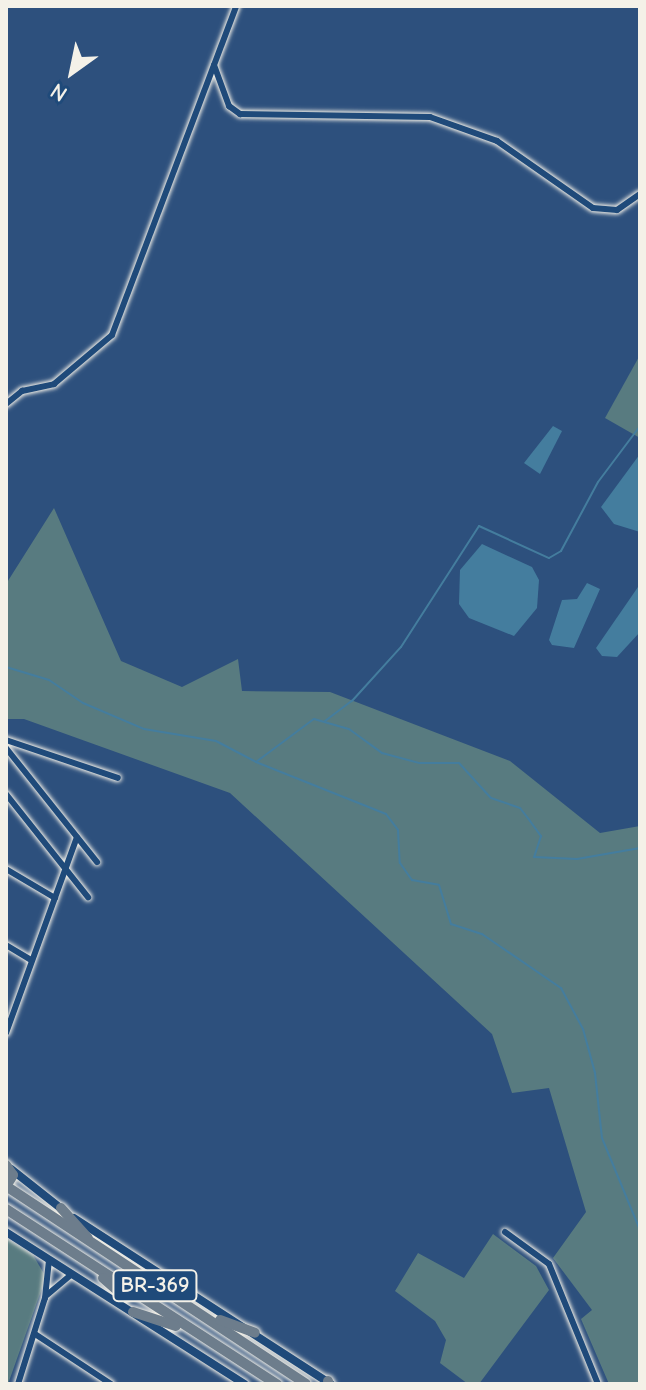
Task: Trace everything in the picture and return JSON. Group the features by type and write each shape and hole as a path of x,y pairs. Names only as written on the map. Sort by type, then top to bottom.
{"highway":[{"path":"6,1165 13,1175 6,1186"},
{"name":"BR-369","path":"6,1186 103,1254 204,1315 306,1384"},
{"path":"61,1208 103,1254"},
{"name":"BR-369","path":"6,1209 72,1250 128,1301 229,1353 277,1384"},
{"path":"128,1301 184,1304"},
{"path":"128,1301 229,1353"},
{"path":"204,1315 255,1333"}],"street":[{"path":"6,404 22,391 54,384 112,335 236,6"},
{"path":"214,65 229,106 240,114 430,117 497,141 593,208 617,210 640,194"},
{"path":"6,740 118,778"},
{"path":"6,748 97,862"},
{"path":"6,794 88,897"},
{"path":"6,1033 77,837"},
{"path":"6,869 55,898"},
{"path":"6,945 31,960"},
{"path":"6,1165 149,1271 255,1333 330,1383"},
{"path":"6,1232 71,1275 128,1301 245,1384"},
{"path":"505,1232 549,1264 598,1384"},
{"path":"18,1384 45,1298 49,1260"},
{"path":"45,1298 58,1281 71,1275"},
{"path":"35,1334 111,1384"}],"green space":[{"path":"640,355 640,438 605,418"},
{"path":"54,508 121,661 182,687 238,659 242,691 330,692 510,761 600,833 640,826 640,1384 609,1384 581,1319 592,1310 553,1258 586,1212 549,1088 512,1093 492,1034 230,793 24,719 6,719 6,584"},
{"path":"493,1234 536,1266 549,1290 479,1384 468,1384 440,1363 446,1340 435,1321 395,1291 418,1253 464,1278"},
{"path":"6,1238 33,1255 46,1277 8,1384"}],"water":[{"path":"553,426 562,431 540,474 524,463"},
{"path":"640,454 640,532 614,524 601,507"},
{"path":"482,544 532,567 539,580 537,608 514,636 469,618 459,604 460,570"},
{"path":"587,583 600,589 574,648 552,645 549,640 562,600 577,599"},
{"path":"638,587 640,632 617,657 602,656 596,648"}],"waterway":[{"path":"325,721 352,701 401,647 479,526 549,558 561,551 598,482 640,426"},
{"path":"6,667 49,680 83,703 144,729 216,741 256,762 314,719 349,729 382,753 420,763 459,763 491,798 520,808 541,836 534,857 577,859 640,848"},
{"path":"256,762 386,814 398,830 400,863 412,880 439,885 451,924 482,934 561,988 583,1029 595,1073 602,1138 640,1230"}]}
